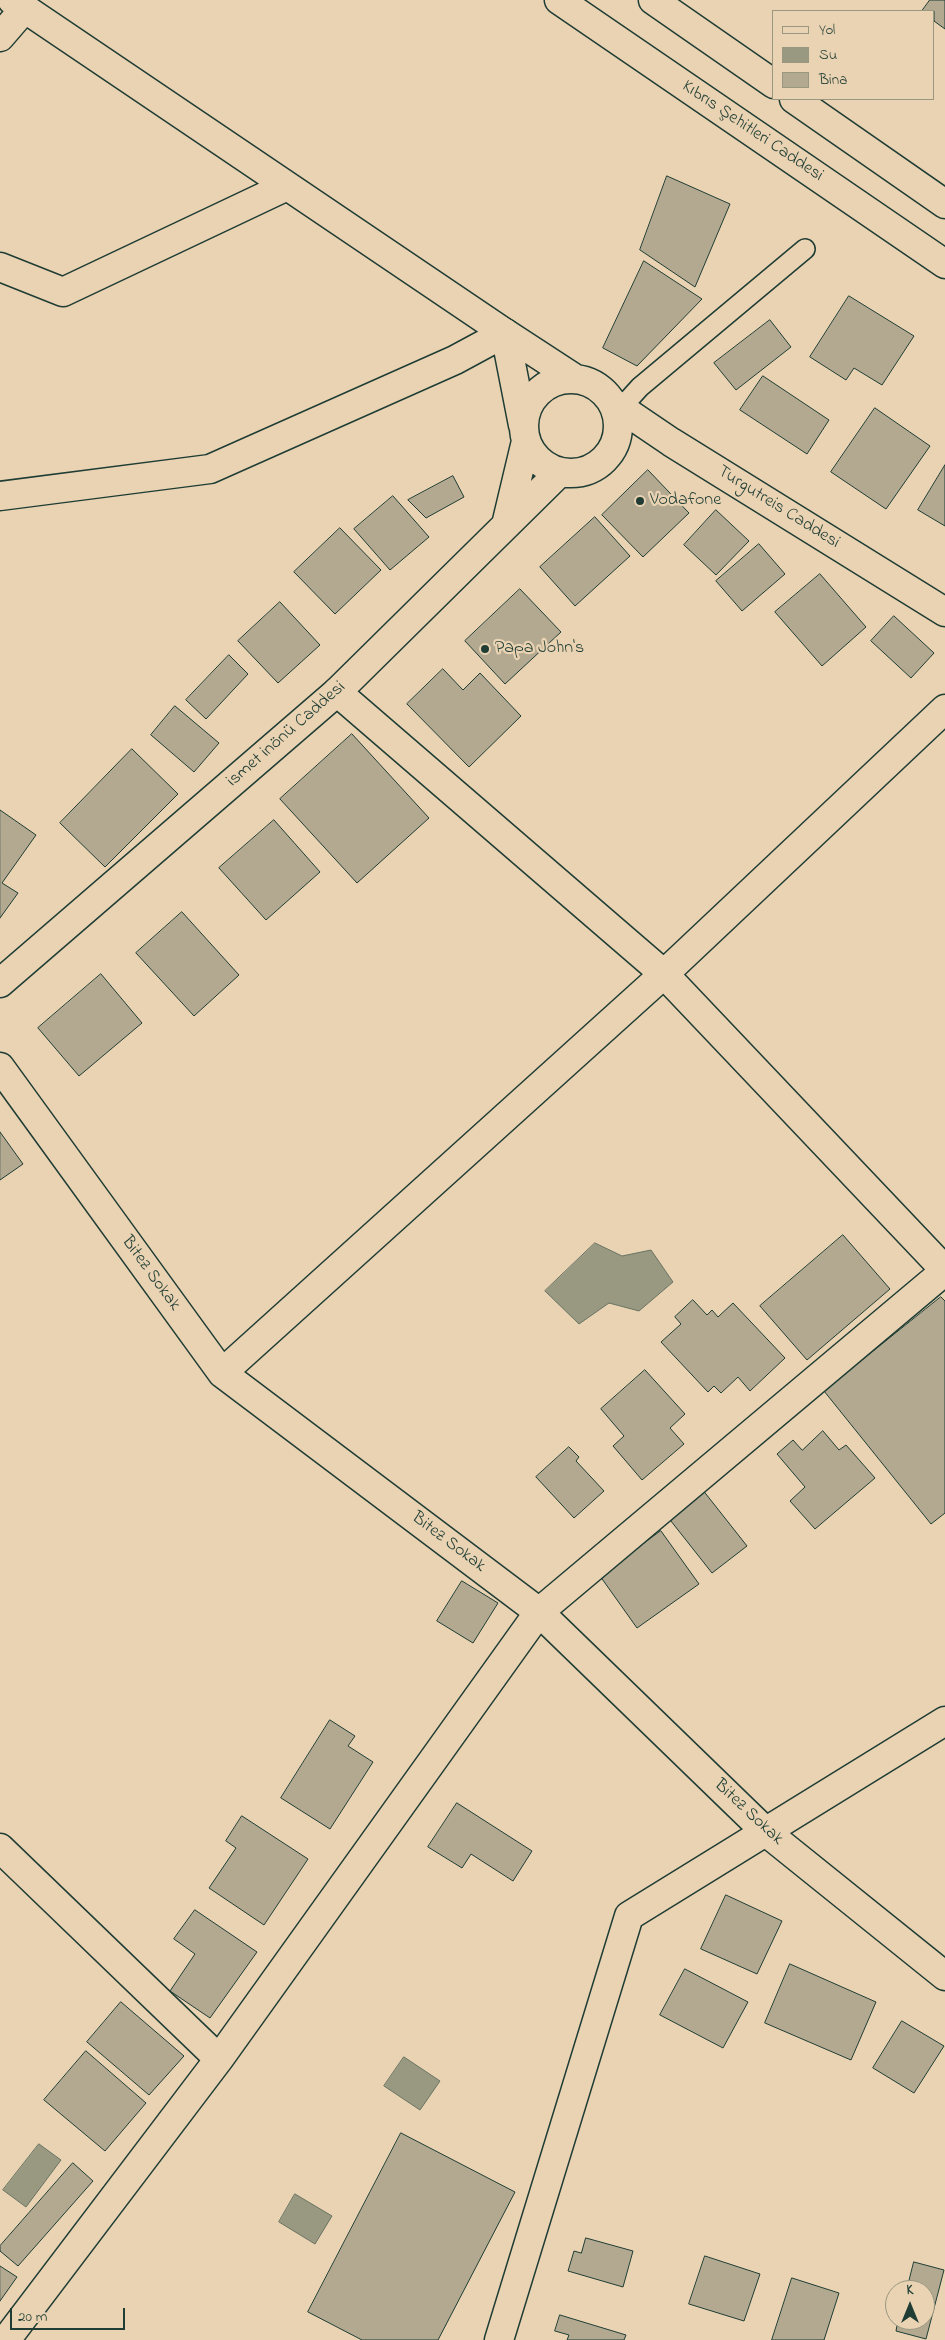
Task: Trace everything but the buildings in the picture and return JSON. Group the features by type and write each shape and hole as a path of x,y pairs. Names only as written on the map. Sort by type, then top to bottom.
{"main road":[{"name":"Kıbrıs Şehitleri Caddesi","path":"559,0 945,264"},
{"path":"0,37 19,4 505,333 574,378 589,382 603,390 617,405 618,416 618,432 614,447 605,460 591,469 576,473 560,472 546,466 534,455 525,433 505,333"},
{"path":"666,4 772,83"},
{"path":"795,100 945,204"},
{"path":"0,267 63,292 287,186"},
{"path":"0,496 210,469 455,360 505,333"},
{"path":"506,525 525,433 526,410 534,397 552,383 574,378"},
{"name":"Turgutreis Caddesi","path":"617,405 662,436 945,612"},
{"path":"614,447 662,436"},
{"name":"ismet inönü Caddesi","path":"0,983 337,692 560,472"},
{"path":"6,2340 219,2059 539,1612 945,1270 664,974 337,692"},
{"path":"222,1373 664,974 945,709"},
{"name":"Bitez Sokak","path":"0,1067 222,1373 539,1612 766,1832 945,1976"},
{"path":"499,2340 629,1916 945,1721"},
{"path":"0,1848 219,2059"}],"lane":[{"path":"617,405 805,249"}],"water":[{"path":"595,1243 622,1256 651,1250 673,1282 639,1311 609,1303 579,1324 545,1291"},
{"path":"404,2057 440,2081 420,2110 384,2086"},
{"path":"39,2144 61,2160 26,2207 3,2190"},
{"path":"295,2194 332,2216 315,2244 279,2222"}],"place":[{"name":"Vodafone","path":"640,501"},
{"name":"Papa John's","path":"485,649"}]}
